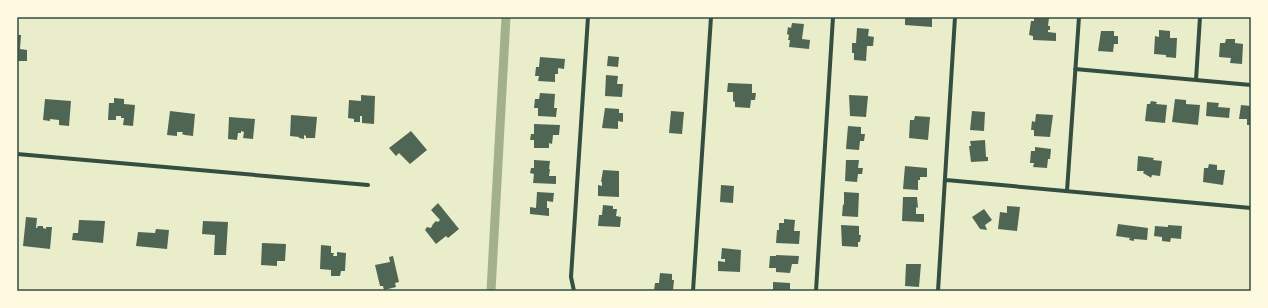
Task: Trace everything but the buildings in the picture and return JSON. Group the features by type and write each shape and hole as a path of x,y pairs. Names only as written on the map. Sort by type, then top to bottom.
{"street":[{"path":"574,291 571,277 588,17"},
{"path":"693,291 711,17"},
{"path":"816,291 833,17"},
{"path":"938,291 955,17"},
{"path":"1067,191 1079,17"},
{"path":"1196,80 1200,17"},
{"path":"1075,69 1251,86"},
{"path":"17,154 368,185"},
{"path":"946,180 1251,208"}],"waterway":[{"path":"491,291 506,17"}]}
